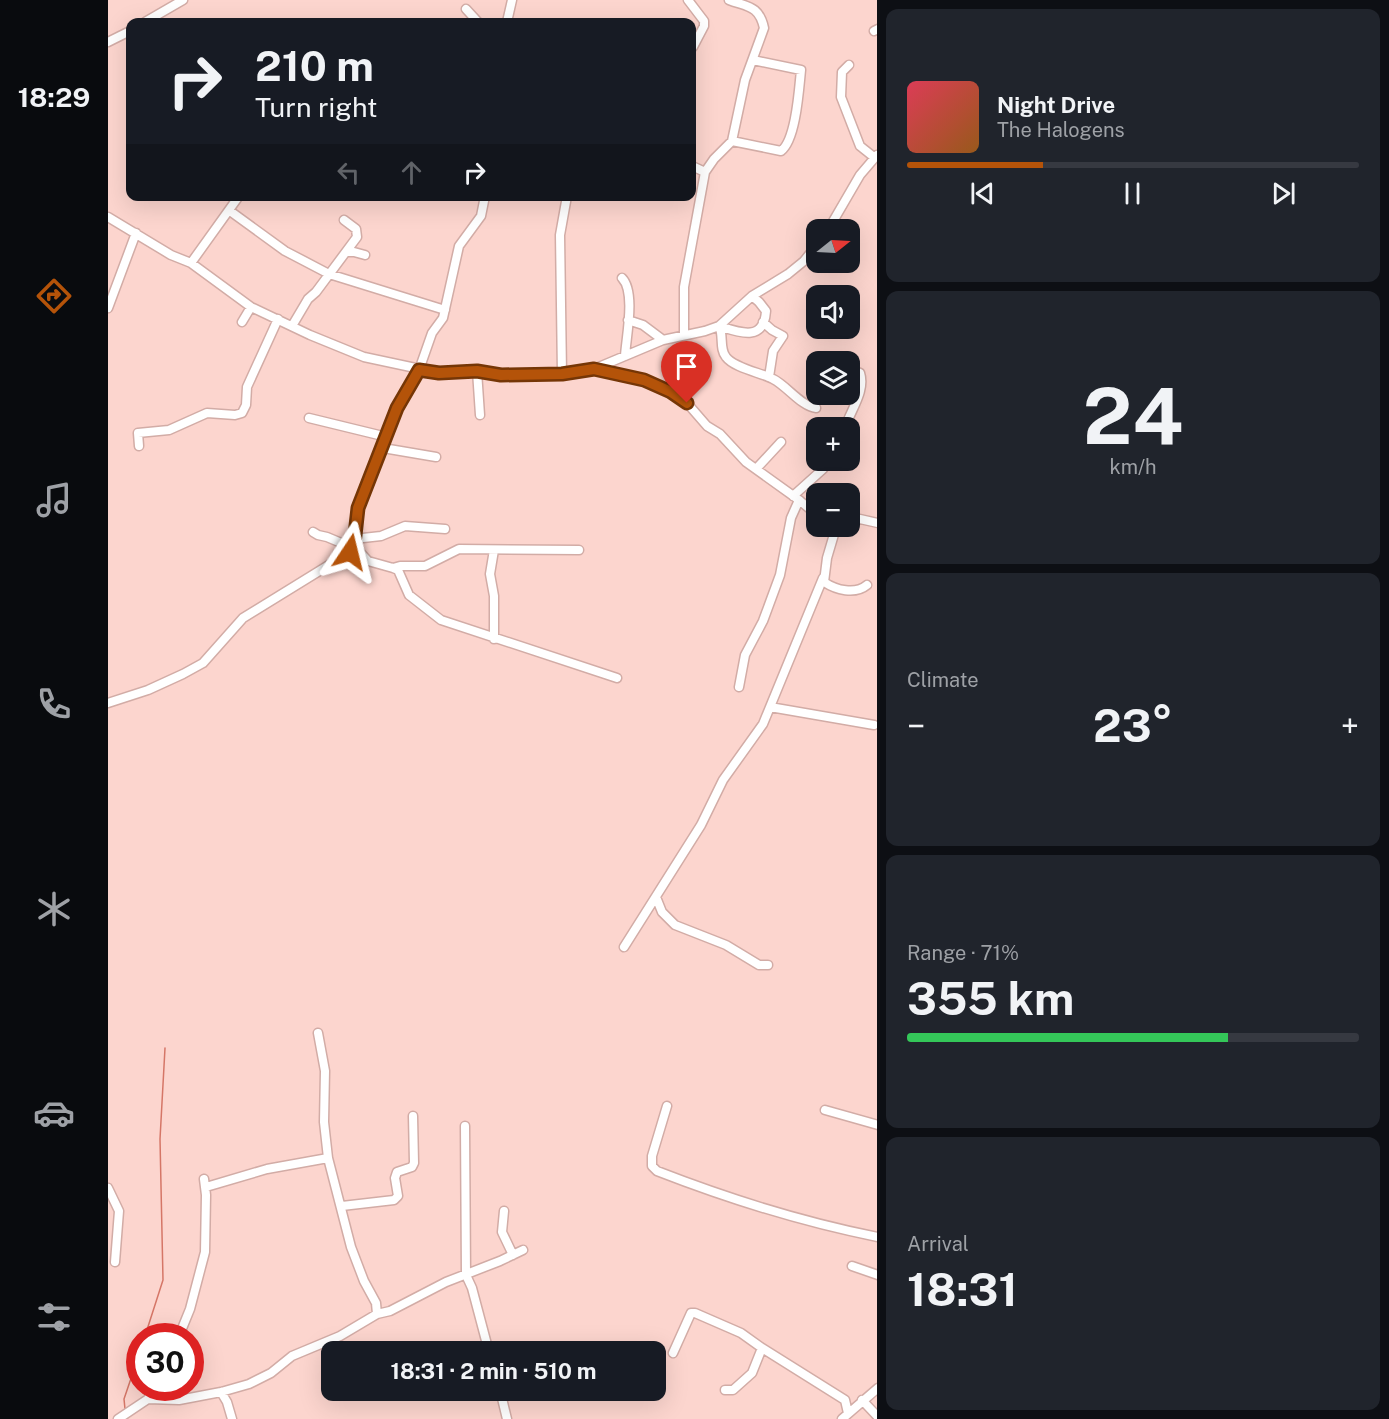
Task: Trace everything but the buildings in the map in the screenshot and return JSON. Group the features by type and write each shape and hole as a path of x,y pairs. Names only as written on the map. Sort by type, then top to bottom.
{"street":[{"path":"152,18 183,0"},
{"path":"508,18 512,0"},
{"path":"688,0 704,21 704,26 696,41"},
{"path":"684,334 684,287 705,172 732,141 745,80 764,28 762,19 752,4 729,0"},
{"path":"466,9 474,18"},
{"path":"108,42 126,33"},
{"path":"732,141 781,151 788,141 796,109 801,70 753,60"},
{"path":"834,219 860,175 876,156 860,146 841,98 842,72 849,65"},
{"path":"696,168 705,172"},
{"path":"696,186 701,189"},
{"path":"191,263 236,201"},
{"path":"108,703 148,690 203,663 243,618 350,552 358,508 397,408 419,370 427,345 443,318 459,246 481,216 485,201"},
{"path":"562,374 560,235 566,201"},
{"path":"230,211 285,251 329,274 445,310"},
{"path":"108,217 147,242 191,263 251,307 364,357 439,373 477,371 501,375 562,374 594,369 663,340 684,334 705,332 719,326 752,296 788,274 806,258"},
{"path":"292,326 308,299 316,292 357,237 356,230 344,220"},
{"path":"108,308 136,233"},
{"path":"347,252 365,255"},
{"path":"622,278 626,281 628,290 625,356"},
{"path":"719,326 747,334 753,333 763,322 766,311 752,296"},
{"path":"242,322 251,307"},
{"path":"139,446 138,433 169,430 207,413 235,415 242,413 246,405 247,387 278,319"},
{"path":"628,320 643,326 663,340"},
{"path":"763,322 783,336 773,351 769,377"},
{"path":"719,326 722,332 723,351 728,360 769,377 812,408 816,408"},
{"path":"594,369 644,380 671,392 687,403 707,426 720,434 746,462 806,506"},
{"path":"477,371 480,415"},
{"path":"860,373 862,378 860,392"},
{"path":"309,418 387,437"},
{"path":"756,469 781,442"},
{"path":"383,448 436,457"},
{"path":"739,687 745,655 763,621 780,575 796,498 821,471"},
{"path":"860,519 877,523"},
{"path":"314,532 318,535 353,543 381,536 405,526 445,529"},
{"path":"624,947 701,825 723,780 763,724 823,578 833,537"},
{"path":"353,543 368,561 398,570 409,595 441,620 617,678"},
{"path":"393,568 425,566 459,549 579,550"},
{"path":"494,550 489,574 494,596 495,639"},
{"path":"823,578 824,582 838,589 855,591 867,585"},
{"path":"770,707 874,725"},
{"path":"656,897 662,912 675,926 726,945 759,964 768,965"},
{"path":"318,1033 325,1071 324,1122 328,1158 351,1247 364,1281 376,1303 377,1314"},
{"path":"667,1106 652,1156 652,1166 657,1172 733,1199 818,1224 877,1237"},
{"path":"825,1110 877,1125"},
{"path":"342,1206 394,1200 398,1196 395,1178 397,1172 412,1167 414,1163 413,1116"},
{"path":"465,1126 466,1275 472,1288 486,1341"},
{"path":"184,1323 205,1252 205,1183 328,1158"},
{"path":"108,1188 118,1210 115,1262"},
{"path":"504,1211 502,1232 513,1255"},
{"path":"204,1395 257,1380 292,1356 340,1336 377,1314 390,1311 413,1298 523,1250"},
{"path":"852,1266 877,1275"},
{"path":"673,1353 691,1313 695,1313 732,1328 845,1400 845,1416"},
{"path":"725,1390 733,1390 752,1373 762,1348"},
{"path":"845,1416 877,1389"},
{"path":"221,1392 232,1419"},
{"path":"862,1400 877,1416"},
{"path":"118,1419 145,1401"},
{"path":"503,1401 507,1419"}],"waterway":[{"path":"149,1323 163,1280 160,1139 165,1048"},
{"path":"125,1409 126,1393"}],"route":[{"path":"350,552 354,544 358,508 397,408 419,370 439,373 477,371 501,375 562,374 594,369 644,380 671,392 687,403"}]}
